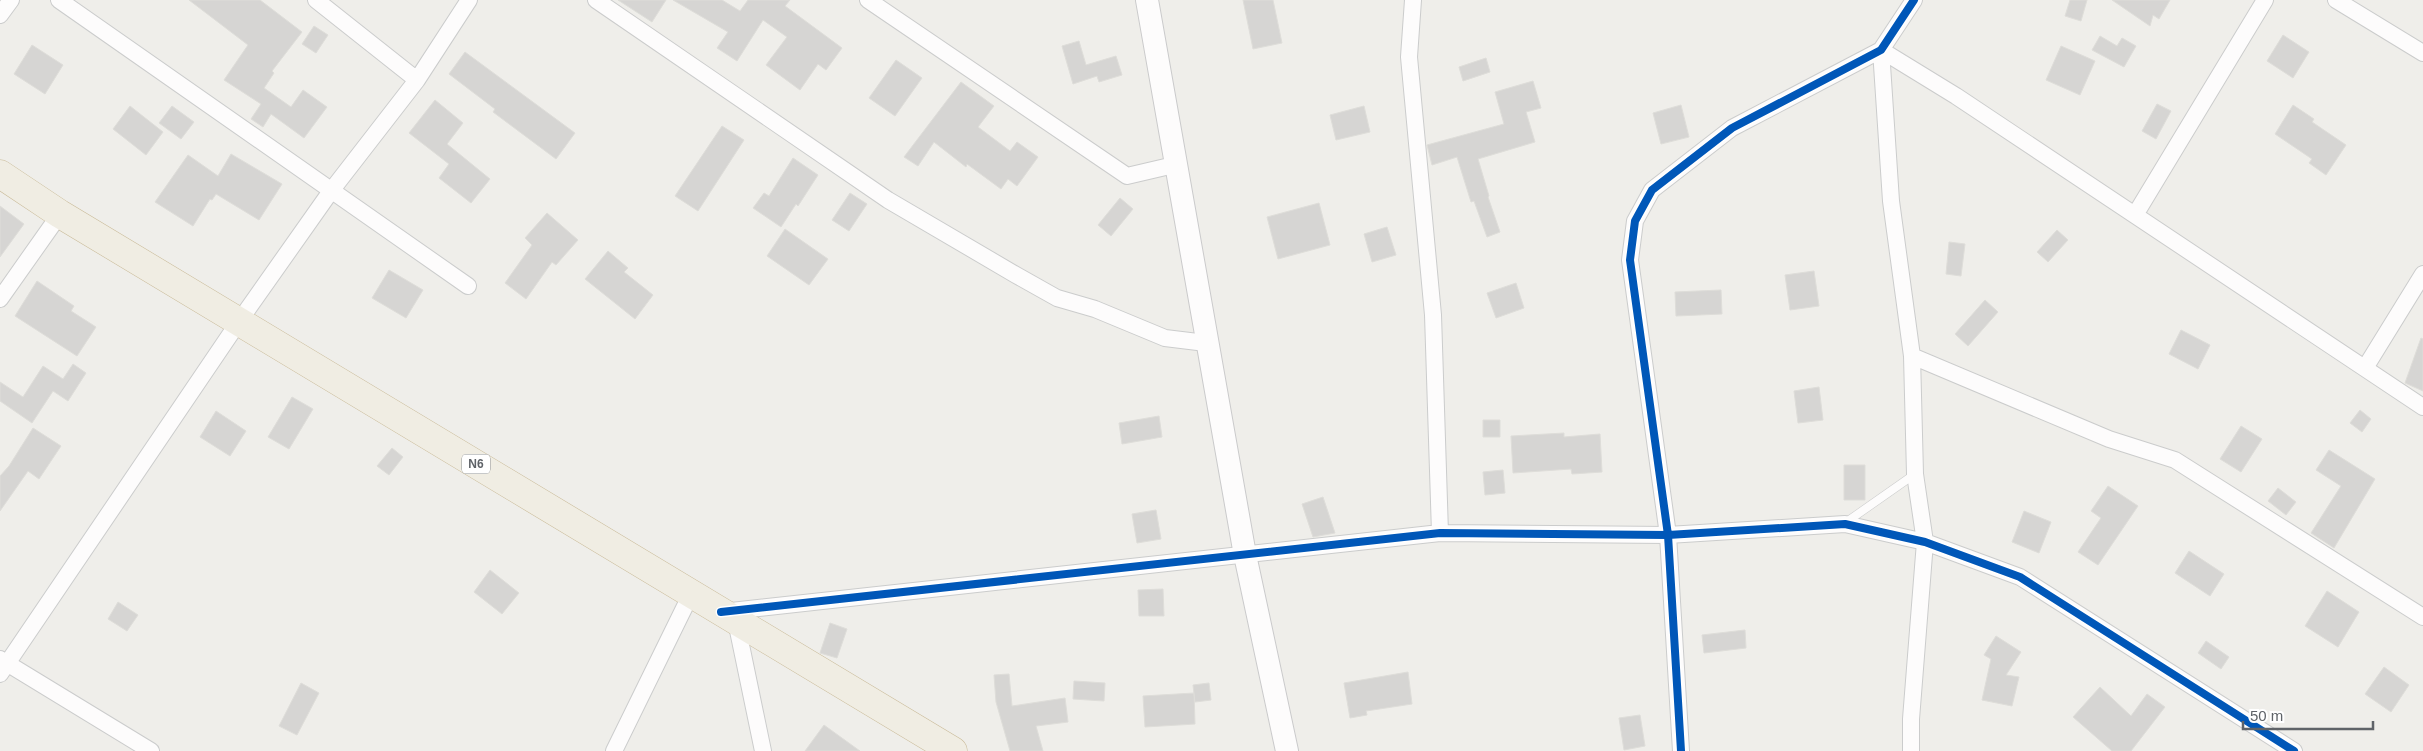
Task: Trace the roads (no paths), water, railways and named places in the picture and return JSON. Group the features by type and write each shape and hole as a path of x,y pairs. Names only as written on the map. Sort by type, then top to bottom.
{"highway":[{"name":"N6","path":"0,174 60,214 240,320 953,751"}],"main road":[{"path":"1146,0 1245,555 1287,751"}],"street":[{"path":"0,15 11,0"},
{"path":"59,0 468,286"},
{"path":"316,0 417,80"},
{"path":"151,751 2,666 240,320 332,191 417,80 469,0"},
{"path":"596,0 888,200 1016,275 1057,298 1095,309 1165,338 1206,343"},
{"path":"868,0 1127,176 1174,165"},
{"path":"1413,0 1409,57 1433,315 1440,533"},
{"path":"1681,751 1668,535 1630,260 1635,221 1652,190 1732,128 1881,50 1914,0"},
{"path":"2135,215 2265,0"},
{"path":"2336,0 2423,53"},
{"path":"1881,50 1956,96 2423,407"},
{"path":"1881,50 1891,201 1912,356 1915,474 1925,542 1911,719 1911,751"},
{"path":"0,299 60,214"},
{"path":"2365,368 2423,274"},
{"path":"1912,356 2109,440 2175,460 2423,617"},
{"path":"763,751 729,616 1440,533 1668,535 1845,524 1925,542 2020,577 2294,751"},
{"path":"614,751 691,594"}],"lane":[{"path":"1845,524 1915,474"}]}
